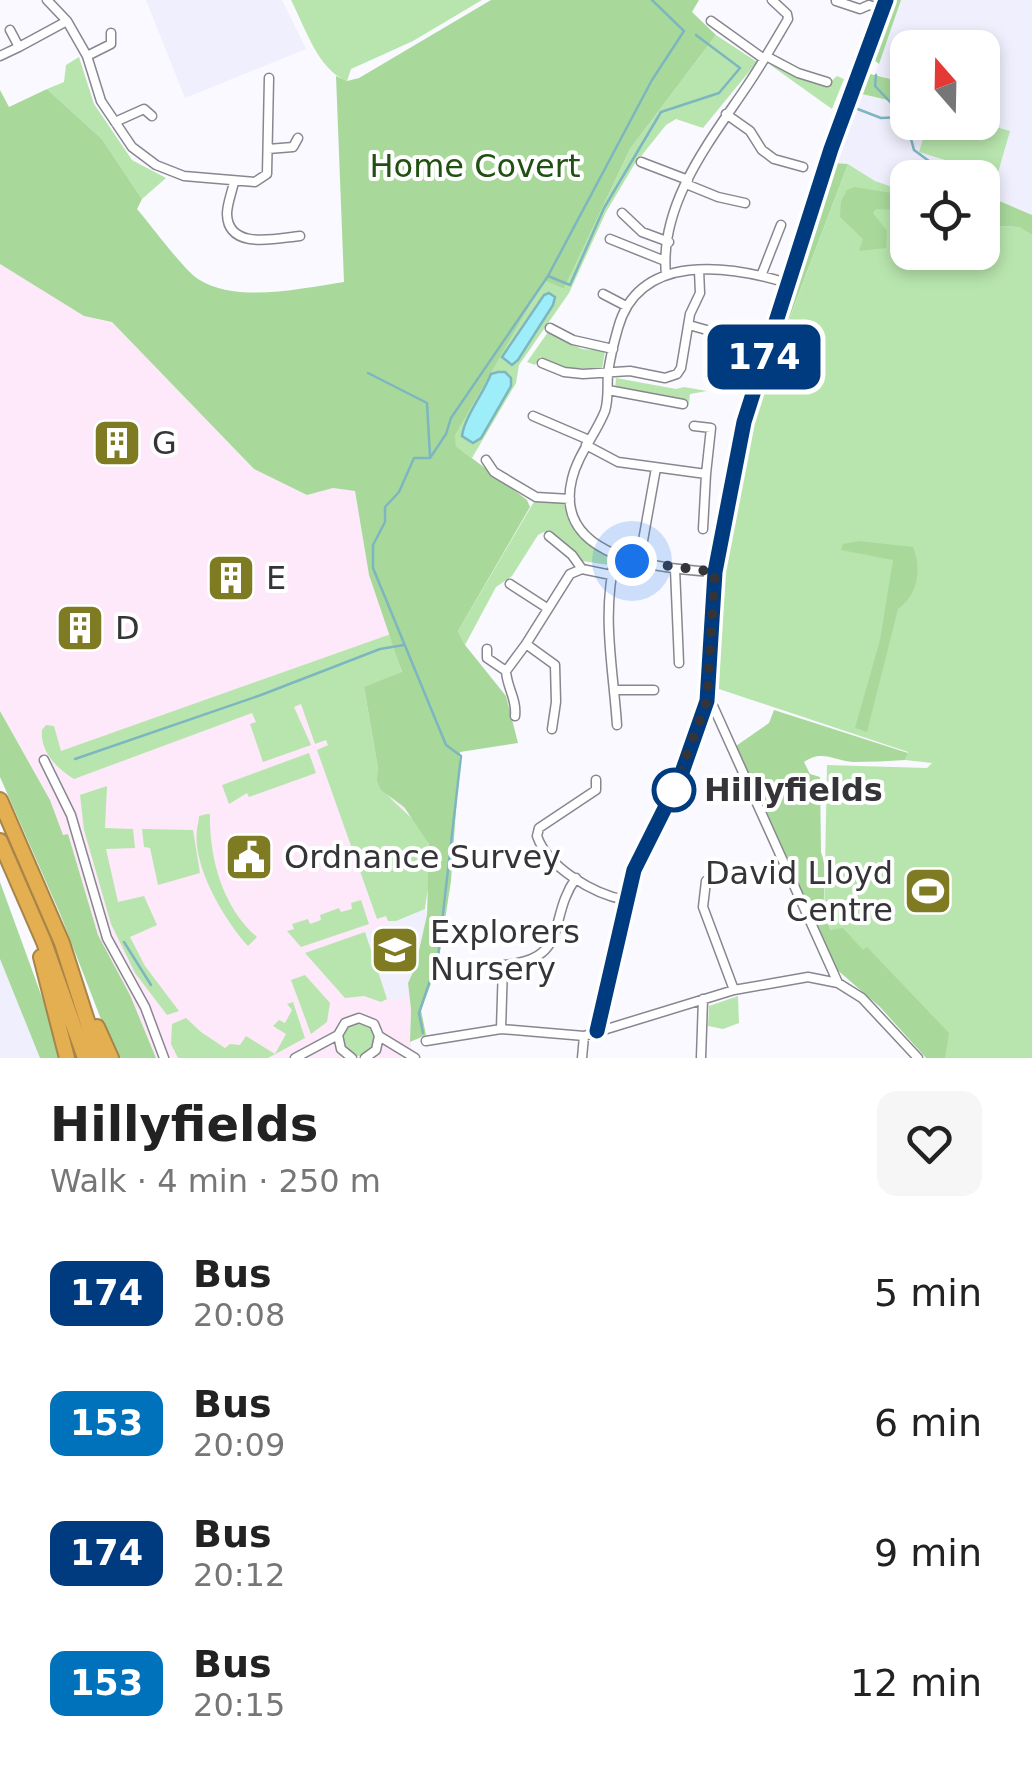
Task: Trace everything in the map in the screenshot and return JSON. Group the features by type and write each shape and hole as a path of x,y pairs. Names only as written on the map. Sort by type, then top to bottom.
{"highway":[{"path":"0,800 110,1058"},
{"path":"0,841 71,1013 84,1058"},
{"path":"22,892 67,1058"},
{"path":"81,995 99,1058"}],"street":[{"path":"47,0 88,56 101,101 132,147 156,165 184,176 254,182 267,174 275,97 269,78"},
{"path":"666,276 669,242 687,182 788,19 788,14 772,0"},
{"path":"597,1031 625,900 640,853 680,778 707,701 715,572 744,422 831,149 884,4 860,9 836,1"},
{"path":"711,20 765,57 798,74 827,82"},
{"path":"0,56 66,21"},
{"path":"10,30 19,47"},
{"path":"88,56 114,46 111,33"},
{"path":"115,122 147,108"},
{"path":"726,114 750,131 762,150 774,159 802,167"},
{"path":"268,149 296,150 298,138"},
{"path":"640,162 718,197 744,203"},
{"path":"234,182 227,215 234,231 249,241 300,236"},
{"path":"622,213 642,232 669,242"},
{"path":"288,225 288,237"},
{"path":"761,276 781,225"},
{"path":"610,239 665,261"},
{"path":"715,572 675,569 616,555 578,529 570,499 573,474 604,412 608,372 626,306 644,285 666,276 718,269 788,283"},
{"path":"542,363 564,372 630,372 666,378 677,374 700,293 699,270"},
{"path":"603,294 626,306"},
{"path":"689,325 742,340"},
{"path":"550,328 573,340 613,350"},
{"path":"608,390 683,404"},
{"path":"533,416 618,462 706,474"},
{"path":"694,426 710,428 702,529"},
{"path":"486,460 494,472 536,497 570,499"},
{"path":"639,562 656,468"},
{"path":"550,536 582,568 611,575"},
{"path":"616,555 606,625 611,641 617,725"},
{"path":"515,716 517,702 506,672 570,574 582,568"},
{"path":"675,569 679,663"},
{"path":"510,584 547,608"},
{"path":"526,644 555,664 552,729"},
{"path":"487,649 487,658 506,672"},
{"path":"614,690 654,690"},
{"path":"713,706 838,983"},
{"path":"44,760 71,815 107,938 144,1007 164,1058"},
{"path":"606,794 596,785 539,828 537,836 547,855 576,878 602,896 625,900"},
{"path":"501,1029 503,960 532,958 549,948 558,930 564,899 576,878"},
{"path":"706,881 701,914 734,990"},
{"path":"426,1040 501,1029 584,1036 734,990 808,977 838,983 862,998 918,1058"},
{"path":"701,1058 703,999"},
{"path":"295,1058 338,1035 345,1022 359,1018 370,1022 379,1036 396,1049 415,1058"},
{"path":"338,1035 343,1052"},
{"path":"376,1050 379,1036"},
{"path":"582,1058 584,1036"},
{"path":"318,1048 343,1052 352,1058"},
{"path":"365,1058 376,1050 396,1049"}],"shaded area":[{"path":"146,0 282,0 306,49 185,98"},
{"path":"901,0 1032,0 1032,235 1019,227 1000,226 1000,160 890,160 890,186 849,164 834,163 862,94 890,100 890,140 1000,140 1000,30 890,30"},
{"path":"890,31 890,78 875,74"},
{"path":"0,264 84,315 112,322 254,469 307,495 333,488 355,491 369,575 401,663 404,807 427,915 415,968 411,1058 156,1058 130,995 98,935 68,835 63,836 50,800 0,711"},
{"name":"Explorers Nursery","path":"425,909 427,915 408,983 409,994 402,999 387,999 365,932"},
{"path":"0,959 40,1058 0,1058"}],"green space":[{"path":"291,0 482,0 413,41 351,69 347,81 320,58"},
{"name":"Home Covert","path":"491,0 699,0 692,12 716,35 630,149 564,289 544,280 455,435 456,446 527,500 530,507 458,631 506,696 518,743 460,752 451,881 438,965 421,1010 426,1035 410,1042 408,983 427,915 429,844 404,807 381,790 377,781 364,687 402,672 369,575 355,491 333,488 307,495 254,469 112,322 84,316 0,264 0,90 9,107 47,89 102,139 142,199 137,209 198,279 214,287 250,293 344,282 336,76 347,81 359,78"},
{"path":"888,0 901,0 879,64 873,59 871,48"},
{"path":"716,35 757,62 703,128 676,119 666,125 634,165 606,212 569,293 519,365 516,383 472,458 456,446 454,435 544,279 564,289 630,149","holes":["553,294 552,305 518,360 517,335 544,295"]},
{"path":"79,57 94,104 132,160 166,178 142,199 102,139 47,89 64,82 66,65"},
{"path":"769,64 827,85 837,76 844,79 832,109"},
{"path":"870,74 890,79 890,101 862,94"},
{"path":"1000,128 1010,131 1000,166 1000,160 945,160 919,152 923,140 1000,140"},
{"path":"834,163 848,164 768,375 764,372"},
{"path":"848,164 890,186 890,270 1000,270 1000,226 1019,227 1032,235 1032,1058 939,1058 856,967 824,919 827,765 927,768 932,763 905,760 908,752 719,689 722,528 763,389"},
{"path":"855,187 890,193 890,210 876,209 873,213 887,231 886,248 859,251 863,239 840,217 841,201 847,190"},
{"path":"1000,201 1032,215 1032,235 1019,227 1000,226"},
{"path":"548,332 582,349 605,351 602,369 566,368 540,357 535,365 527,362"},
{"path":"616,378 707,391 690,394 689,403 615,390"},
{"path":"535,500 564,502 574,528 611,555 609,565 582,561 570,547 544,532 538,535 512,576 496,587 465,645 458,631"},
{"path":"859,541 913,547 917,564 914,589 898,609 867,732 855,728 880,640 893,560 841,550 843,544"},
{"path":"391,634 402,673 364,687 379,779 390,798 424,834 431,860 425,909 396,921 388,921 386,916 377,919 317,750 328,745 326,740 315,744 301,704 294,707 311,745 263,762 250,724 256,722 252,713 74,779 56,765 44,746 42,730 46,725 54,726 61,751"},
{"path":"774,710 908,753 905,760 853,762 823,756 804,762 810,774 820,777 824,902 831,930 843,928 863,950 867,947 949,1033 945,1058 926,1058 880,1007 835,968 736,746 769,723"},
{"path":"0,711 50,800 63,835 68,834 98,935 130,995 156,1058 116,1058 61,916 0,777"},
{"path":"309,753 316,773 249,797 247,793 229,804 222,785"},
{"path":"107,786 105,828 133,829 135,848 106,849 118,902 144,896 157,925 130,937 145,966 179,1011 167,1015 135,973 111,924 84,830 80,795"},
{"path":"210,814 212,848 220,881 235,912 257,937 248,946 220,908 200,860 199,816"},
{"path":"142,829 193,830 200,873 158,885 150,848 144,847"},
{"path":"0,882 47,1011 58,1058 40,1058 0,959"},
{"path":"361,900 369,924 301,947 287,931 294,929 292,924 308,919 310,924 321,920 320,915 339,908 341,912 352,909 351,903"},
{"path":"365,932 387,999 381,1002 364,996 345,998 305,953"},
{"path":"305,975 330,1003 327,1022 311,1034 291,980"},
{"path":"738,996 739,1023 723,1029 708,1026 709,1006"},
{"path":"293,1002 305,1038 268,1058 178,1058 171,1044 172,1024 186,1018 225,1048 240,1045 246,1036 275,1054 286,1034 273,1026 279,1020 285,1023 292,1010 287,1004"},
{"path":"358,1022 370,1027 375,1039 370,1051 358,1056 346,1051 341,1039 346,1027"}],"water":[{"path":"549,293 555,297 553,305 512,365 502,357"},
{"path":"498,372 511,378 511,386 481,438 473,443 462,436 463,429 491,374"}],"waterway":[{"path":"423,1033 419,1013 438,957 461,756 446,745 373,568 373,545 385,522 385,507 399,492 414,458 430,458 446,434 451,418 548,276 652,80 684,31 652,0"},
{"path":"548,276 570,285 604,208 661,112 719,93 740,68 696,35"},
{"path":"876,75 875,86 890,102"},
{"path":"855,108 881,118 905,117 914,150 928,160"},
{"path":"368,373 427,403 430,456"},
{"path":"75,759 380,649 404,645"},
{"path":"124,942 151,985"}],"bus line":[{"name":"174","path":"597,1031 634,870 680,778 707,701 715,572 744,422 831,149 886,0"}],"place":[{"name":"G","path":"117,443"},
{"name":"E","path":"231,578"},
{"name":"D","path":"80,628"},
{"name":"Hillyfields","path":"674,790"},
{"name":"Ordnance Survey","path":"249,857"},
{"name":"David Lloyd Centre","path":"928,891"},
{"name":"Explorers Nursery","path":"395,950"}],"route":[{"path":"632,561 715,572 707,701 674,790"}]}
